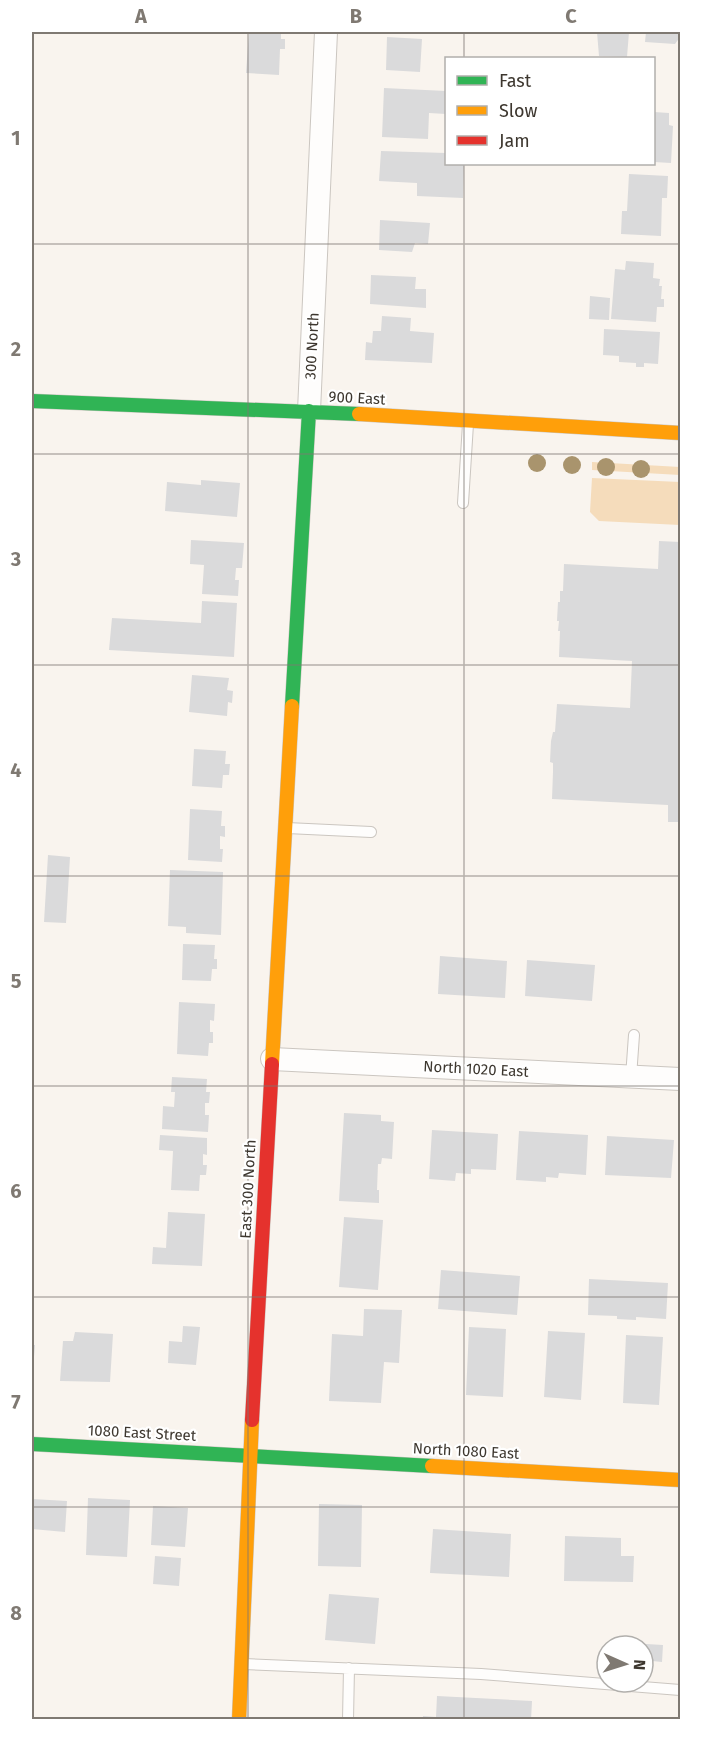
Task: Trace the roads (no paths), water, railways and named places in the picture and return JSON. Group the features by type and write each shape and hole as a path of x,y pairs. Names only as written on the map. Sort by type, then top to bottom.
{"street":[{"name":"300 North","path":"295,660 326,32"},
{"name":"900 East","path":"32,401 309,411 681,433"},
{"name":"East 300 North","path":"239,1719 250,1455 295,660"},
{"name":"North 1020 East","path":"272,1059 681,1079"},
{"name":"1080 East Street","path":"32,1444 250,1455"},
{"name":"North 1080 East","path":"250,1455 681,1480"}],"lane":[{"path":"463,503 468,421"},
{"path":"286,828 371,832"},
{"path":"631,1077 634,1035"},
{"path":"241,1664 481,1674 681,1690"},
{"path":"348,1719 349,1668"}]}
